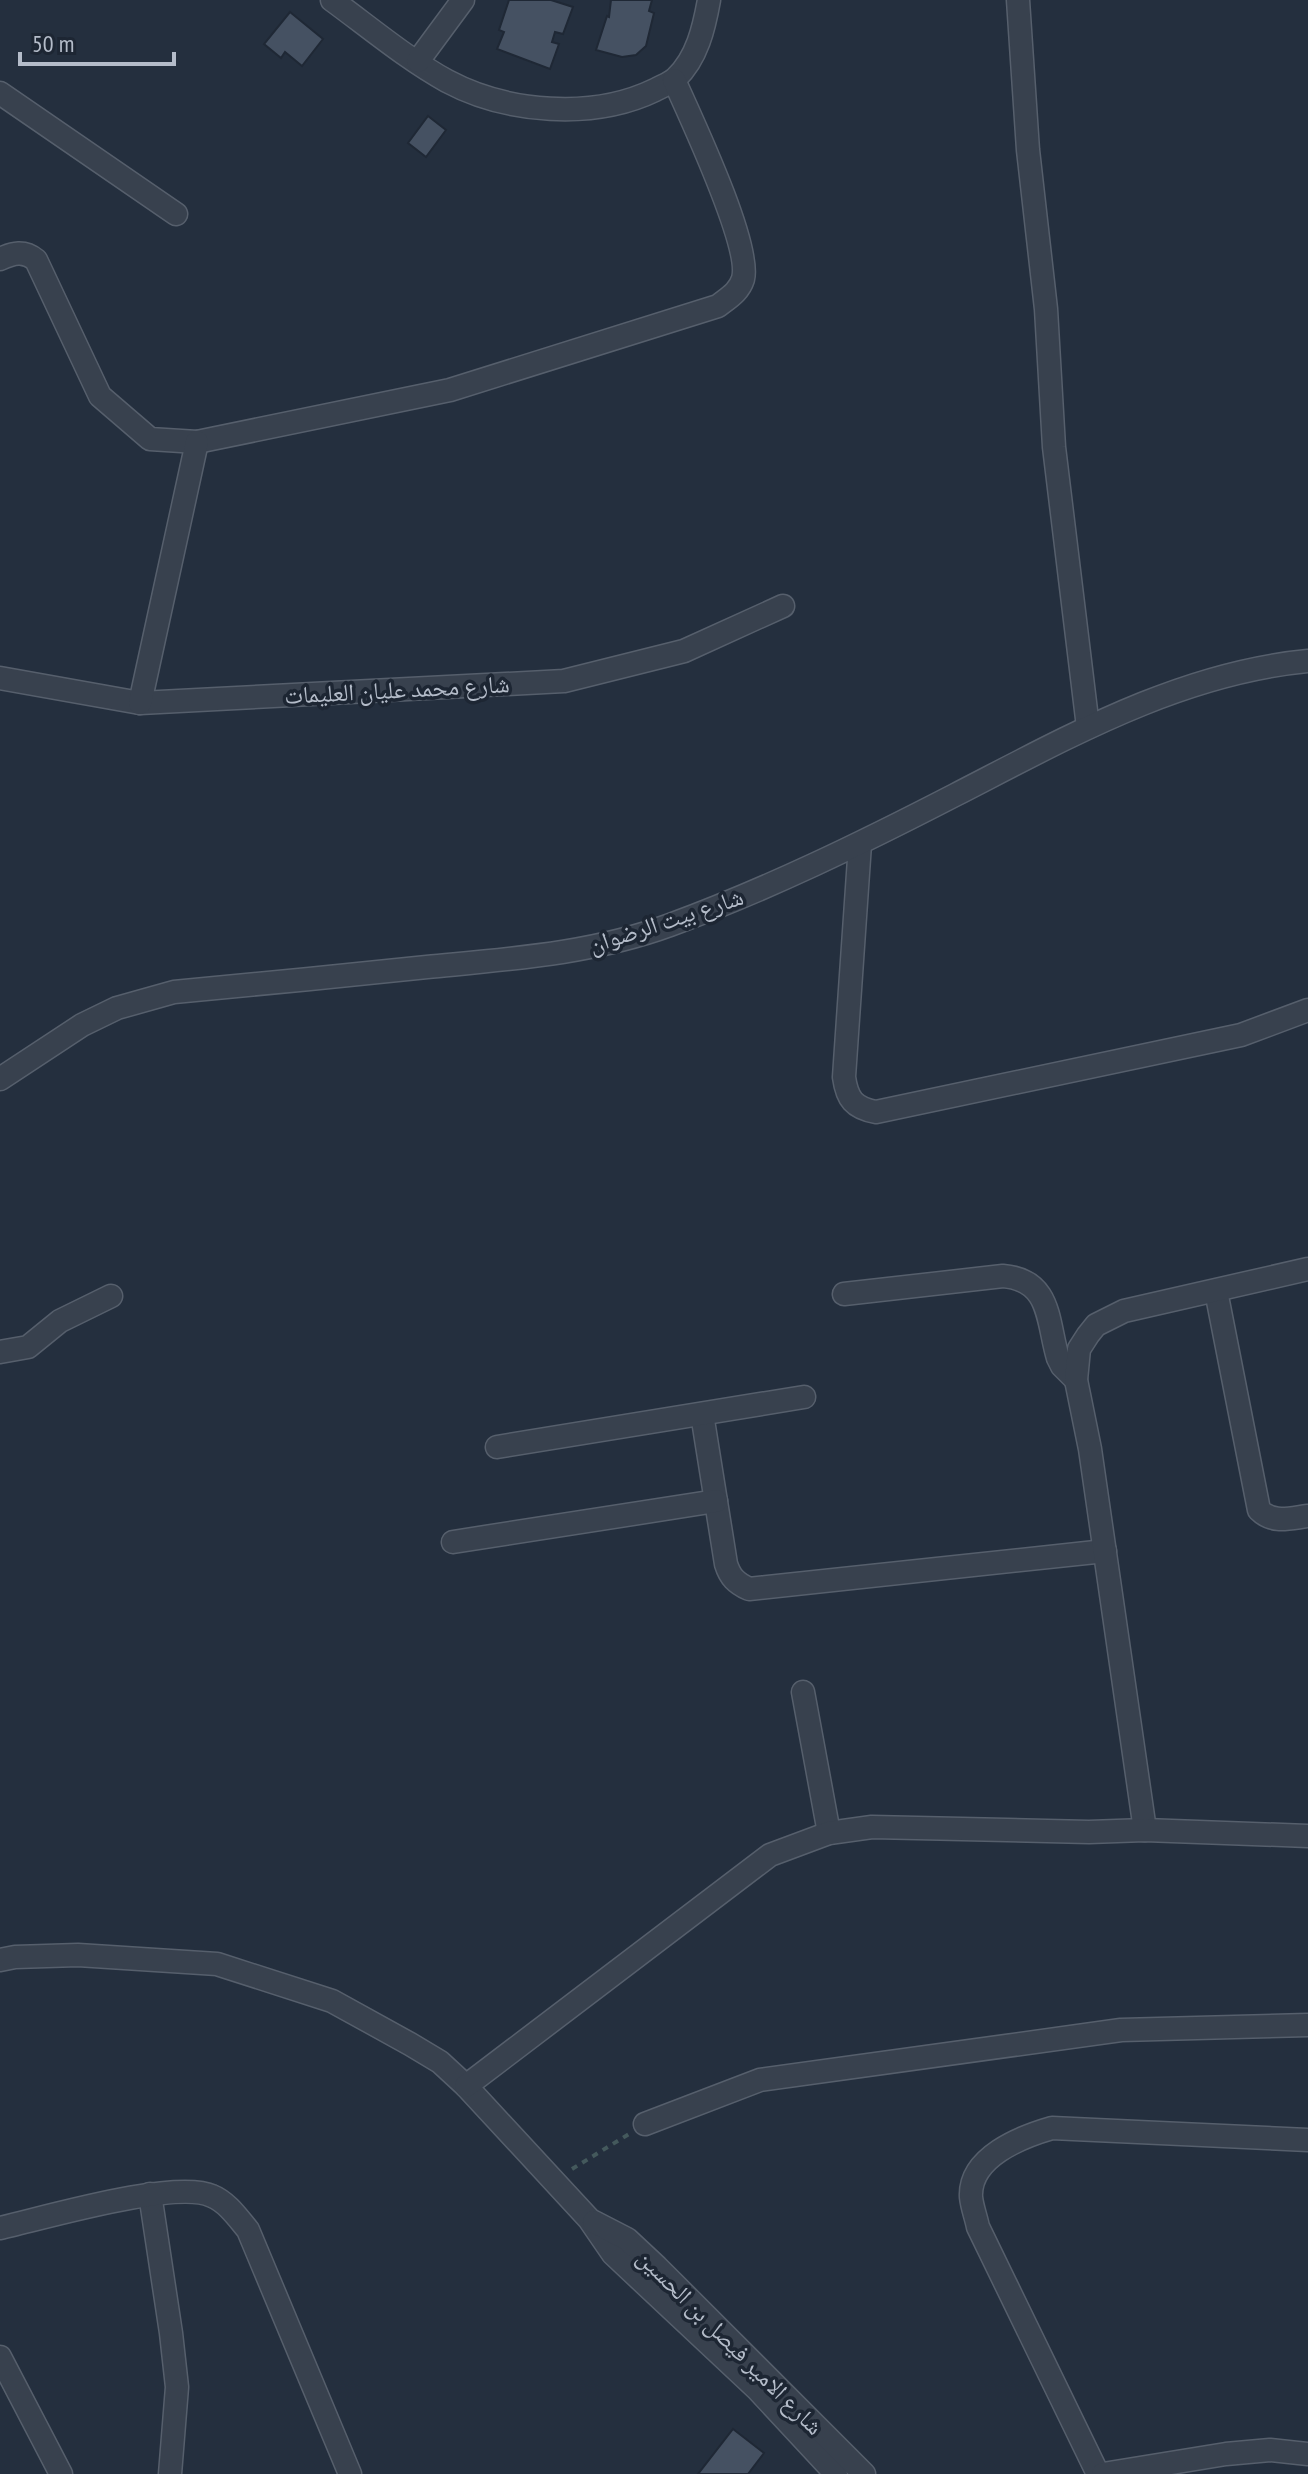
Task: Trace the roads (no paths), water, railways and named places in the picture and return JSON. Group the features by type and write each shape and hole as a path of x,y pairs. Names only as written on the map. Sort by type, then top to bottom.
{"street":[{"path":"332,0 446,80 519,105 544,108 620,102 642,96 674,80 695,50 709,0"},
{"path":"418,61 463,0"},
{"path":"1018,0 1028,150 1046,309 1054,447 1088,727"},
{"path":"0,259 21,253 36,260 100,396 150,439 197,442 450,390 718,306 735,293 743,280 742,257 724,196 674,80"},
{"path":"0,93 176,214"},
{"path":"140,703 197,442"},
{"name":"شارع محمد عليان العليمات","path":"0,678 140,703 564,681 684,651 783,606"},
{"name":"شارع بيت الرضوان","path":"0,1079 82,1025 138,1001 174,992 534,957 610,944 667,926 750,894 860,844 1088,727 1157,697 1229,673 1271,664 1308,661"},
{"path":"860,844 844,1077 846,1092 852,1103 864,1110 876,1112 1241,1035 1308,1010"},
{"path":"1145,1830 1090,1449 1076,1380 1079,1349 1096,1325 1124,1311 1308,1269"},
{"path":"844,1294 1003,1276 1023,1280 1043,1298 1058,1358 1076,1380"},
{"path":"1216,1291 1259,1510 1266,1517 1276,1519 1308,1516"},
{"path":"0,1352 28,1347 55,1324 111,1296"},
{"path":"497,1447 804,1397"},
{"path":"702,1414 730,1575 738,1584 749,1589 1105,1551"},
{"path":"453,1542 716,1501"},
{"path":"803,1692 829,1833"},
{"path":"466,2086 770,1855 829,1833 872,1827 1089,1832 1145,1830 1308,1836"},
{"name":"شارع الامير فيصل بن الحسين","path":"0,1960 78,1955 217,1964 332,2001 440,2062 589,2219 613,2254 758,2390 836,2474"},
{"path":"645,2124 760,2080 1121,2030 1308,2025"},
{"path":"1308,2140 1052,2128 1033,2134 986,2160 971,2194 978,2227 1100,2474 1240,2452 1270,2450 1308,2454"},
{"path":"0,2228 150,2194 191,2190 214,2196 248,2230 350,2474"},
{"path":"150,2194 177,2387 170,2474"},
{"name":"شارع الامير فيصل بن الحسين","path":"589,2219 627,2239 864,2474"},
{"path":"0,2357 61,2474"}]}
